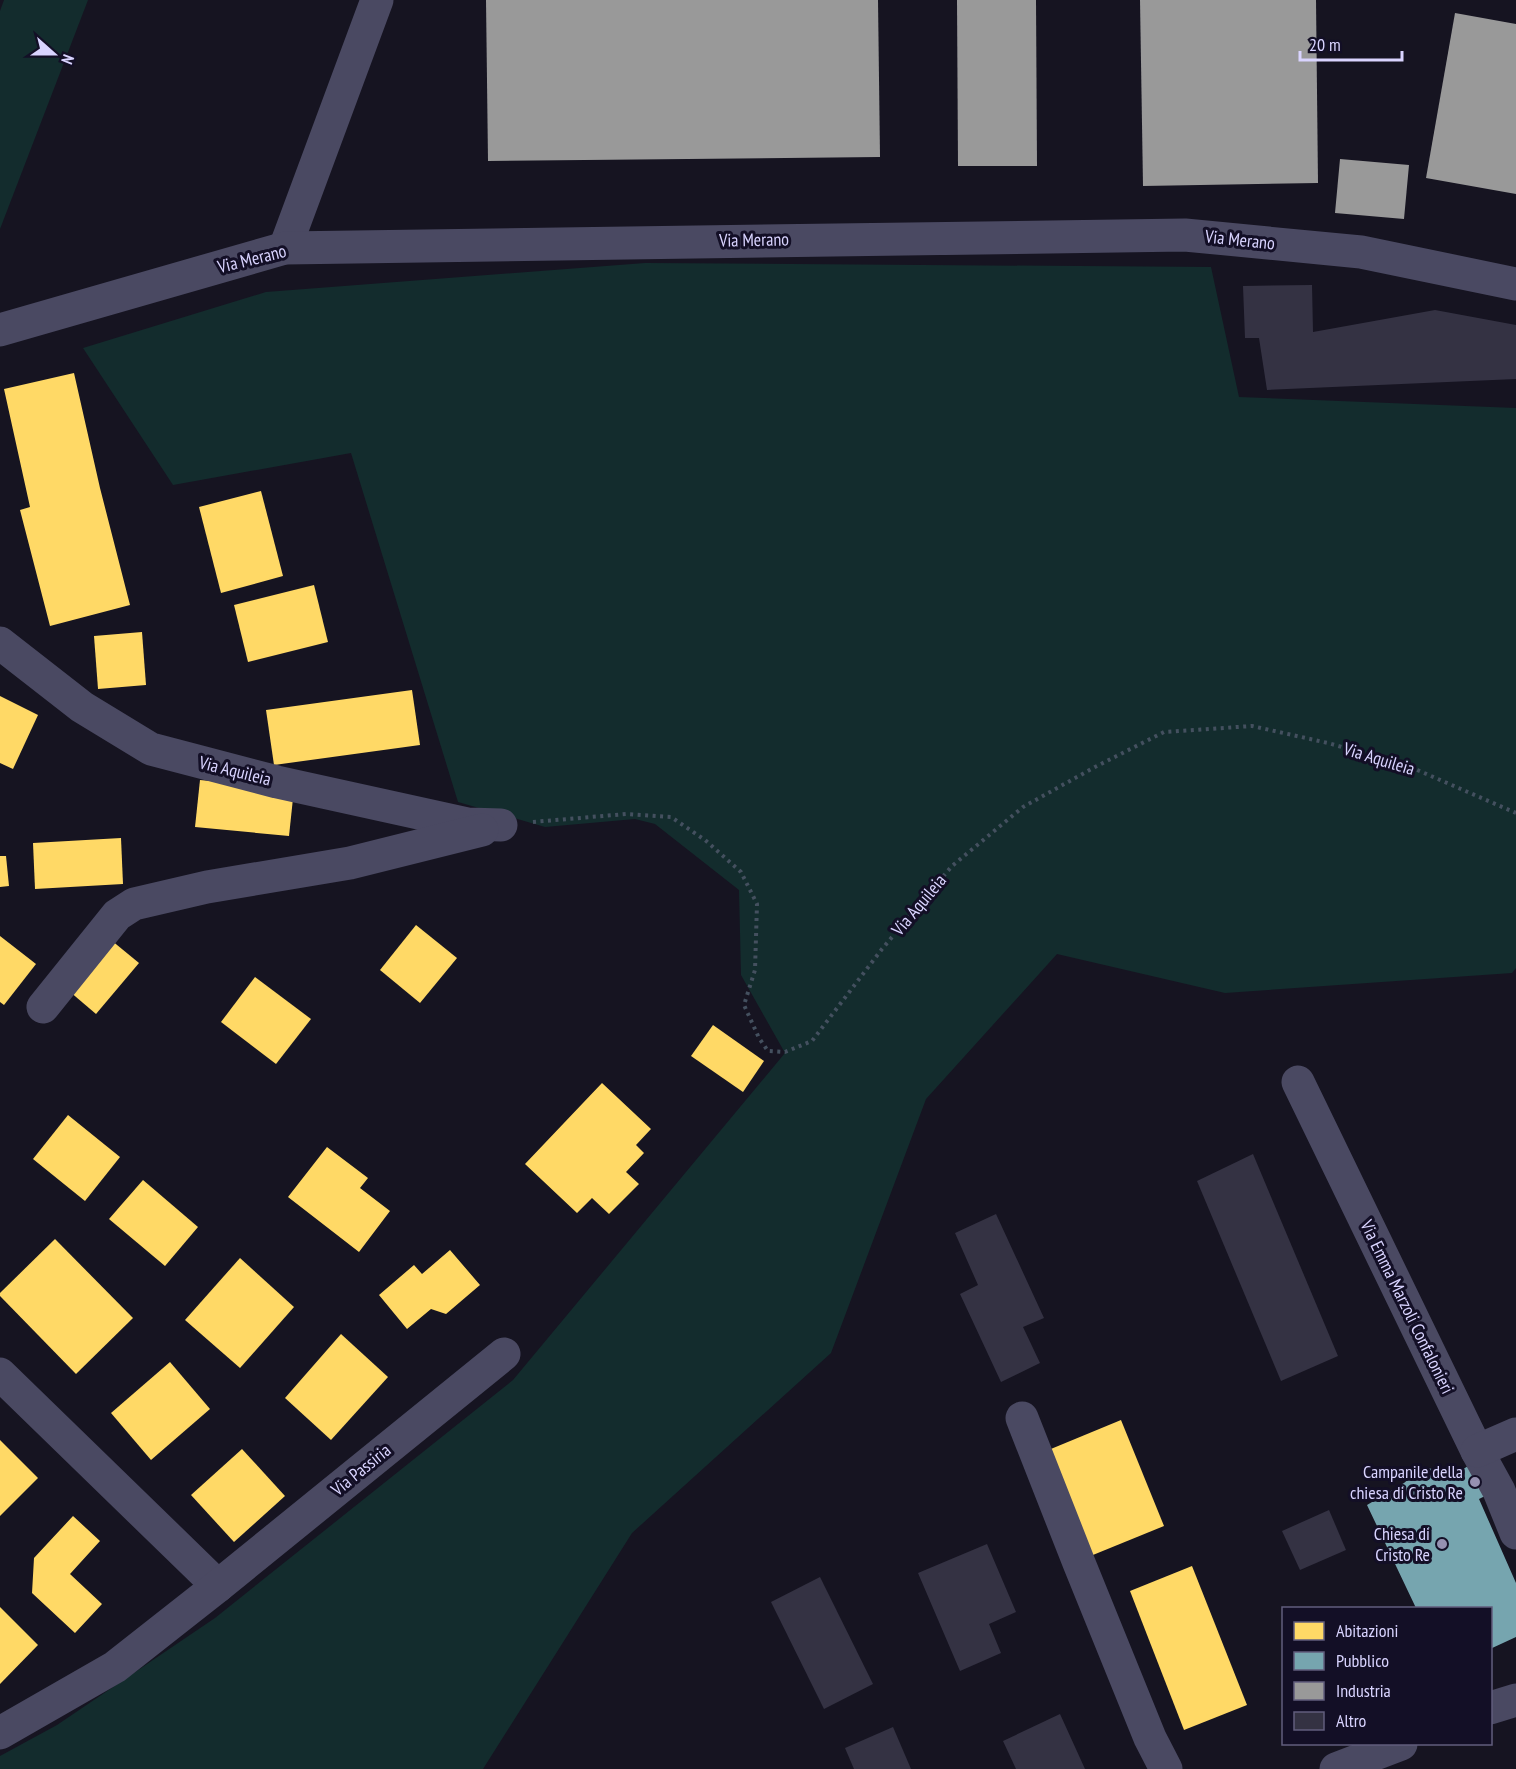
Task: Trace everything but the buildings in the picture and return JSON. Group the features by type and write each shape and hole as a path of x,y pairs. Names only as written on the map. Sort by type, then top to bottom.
{"street":[{"path":"285,248 377,0"},
{"name":"Via Merano","path":"0,330 285,248 1185,235 1361,252 1516,284"},
{"name":"Via Aquileia","path":"0,643 82,707 151,749 277,782 468,824 501,825"},
{"path":"43,1007 117,915 134,904 207,887 350,863 501,825"},
{"name":"Via Emma Marzoli Confalonieri","path":"1298,1082 1477,1451 1500,1491 1516,1533"},
{"name":"Via Passiria","path":"0,1733 115,1667 504,1354"},
{"path":"0,1374 218,1586"},
{"path":"1022,1419 1150,1738 1166,1769"},
{"path":"1477,1451 1516,1434"},
{"path":"1492,1708 1516,1700"},
{"path":"1336,1769 1396,1745"}],"path":[{"name":"Via Aquileia","path":"501,825 626,814 671,817 705,840 741,872 757,904 755,970 744,1005 759,1038 768,1051 785,1052 812,1041 882,949 952,866 1023,807 1164,732 1252,726 1328,743 1408,766 1516,813"}],"green space":[{"path":"4,0 88,0 0,229 0,11"},
{"path":"645,263 1211,267 1239,397 1516,408 1516,968 1512,973 1225,993 1057,954 926,1099 831,1353 632,1533 483,1769 0,1769 0,1756 57,1725 215,1618 513,1380 785,1053 741,975 739,890 655,824 635,819 545,827 458,802 351,453 173,485 83,348 266,292"}],"place":[{"name":"Campanile della chiesa di Cristo Re","path":"1475,1482"},
{"name":"Chiesa di Cristo Re","path":"1442,1544"}]}
